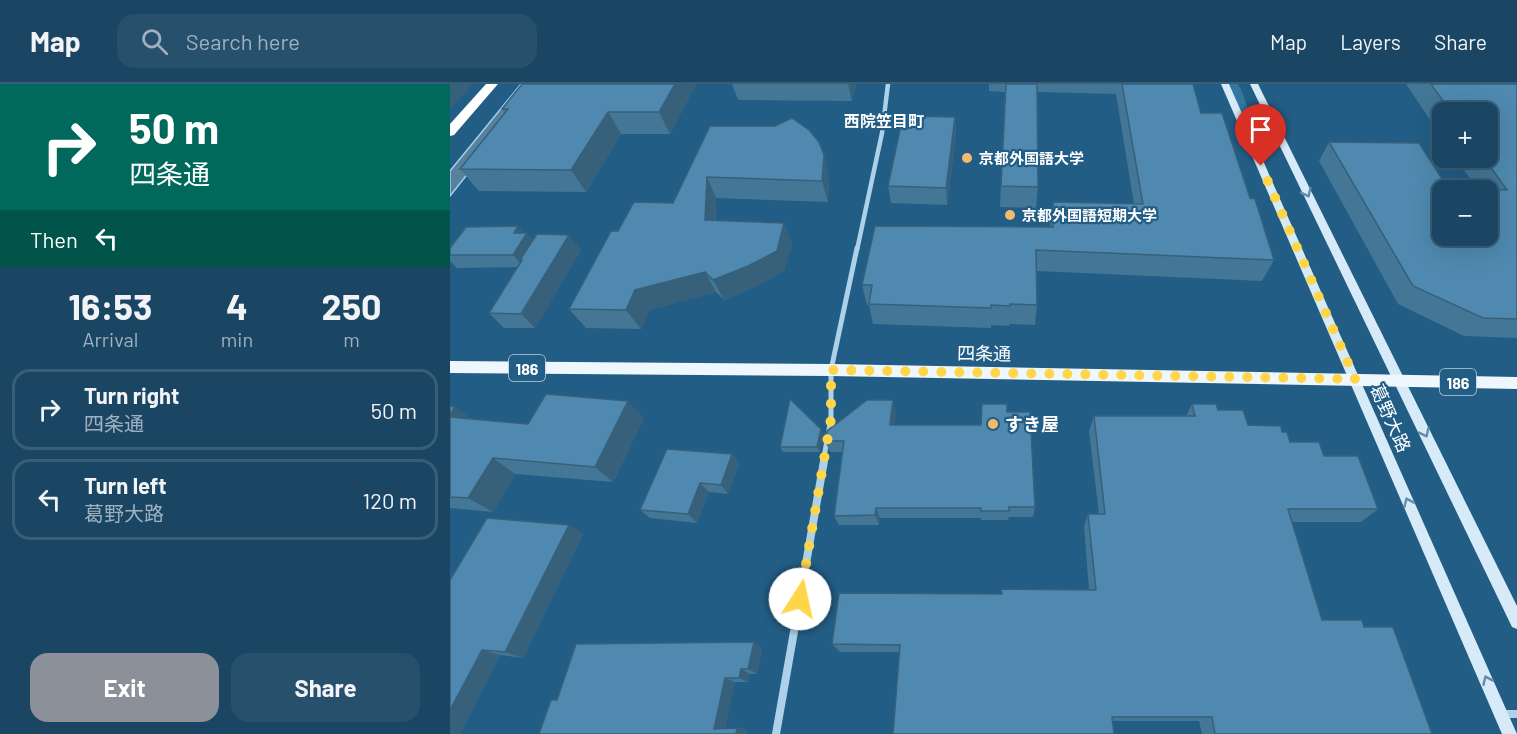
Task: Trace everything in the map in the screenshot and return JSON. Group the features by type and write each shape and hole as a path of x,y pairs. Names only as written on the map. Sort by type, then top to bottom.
{"highway":[{"path":"450,132 492,84"}],"main road":[{"name":"四条通","path":"450,367 831,370 1517,383"}],"street":[{"path":"776,734 831,419 831,370 882,133 888,84"},
{"name":"葛野大路","path":"1225,84 1510,734"},
{"name":"葛野大路","path":"1254,84 1517,622"},
{"path":"1502,714 1517,714"}],"shaded area":[{"path":"521,84 539,84 450,196 450,171"},
{"path":"1229,84 1238,84 1243,94 1267,171 1264,169"}],"building":[{"path":"522,84 675,84 659,112 608,112 571,170 460,169 508,109 502,109"},
{"path":"1006,84 1037,84 1038,187 1001,186"},
{"path":"1122,84 1193,84 1201,113 1222,113 1250,198 1255,199 1274,260 1036,250 1037,305 991,305 991,308 869,304 872,285 862,285 875,226 1053,227 1053,202 1143,204"},
{"path":"1431,84 1517,84 1517,319 1483,318 1413,286 1329,142 1419,143 1432,163 1432,168 1435,168 1443,180 1432,180 1432,246 1498,246 1498,190 1507,190 1491,168 1498,168 1498,102 1444,102"},
{"path":"903,116 955,117 946,188 888,186"},
{"path":"792,118 809,130 819,142 824,155 822,181 707,177 705,220 784,223 777,251 713,280 705,272 635,290 626,310 569,309 611,231 618,231 634,202 673,203 710,126 775,126"},
{"path":"518,226 514,233 527,233 513,255 450,255 450,248 466,227"},
{"path":"537,234 569,235 521,314 489,313 522,260 520,260"},
{"path":"546,394 628,401 595,467 493,458 468,498 450,497 450,417 528,424"},
{"path":"790,399 821,429 817,447 780,447"},
{"path":"867,400 893,400 890,425 981,425 982,404 1007,404 1007,412 1030,412 1035,507 1009,507 1009,511 981,511 981,508 876,508 875,515 834,516 844,441 825,441 827,431"},
{"path":"1192,404 1216,404 1218,410 1243,410 1248,425 1281,426 1282,432 1287,432 1290,442 1319,442 1324,456 1358,456 1378,509 1288,509 1322,620 1362,620 1364,627 1393,627 1432,734 1215,734 1212,717 1112,717 1114,734 893,734 900,645 832,644 839,593 1002,594 1001,589 1096,590 1088,514 1105,514 1094,416 1195,416"},
{"path":"667,449 732,454 721,485 700,483 688,514 640,510"},
{"path":"487,518 569,525 505,652 482,650 450,710 450,580"},
{"path":"754,642 748,669 741,669 739,678 725,678 714,729 737,728 736,734 539,734 551,700 557,700 576,644"}],"place":[{"name":"京都外国語大学","path":"967,158"},
{"name":"京都外国語短期大学","path":"1010,215"},
{"name":"すき屋","path":"993,424"}],"district":[{"name":"西院笠目町","path":"884,120"}],"route":[{"path":"800,599 831,419 831,370 1355,379 1261,166"}]}
